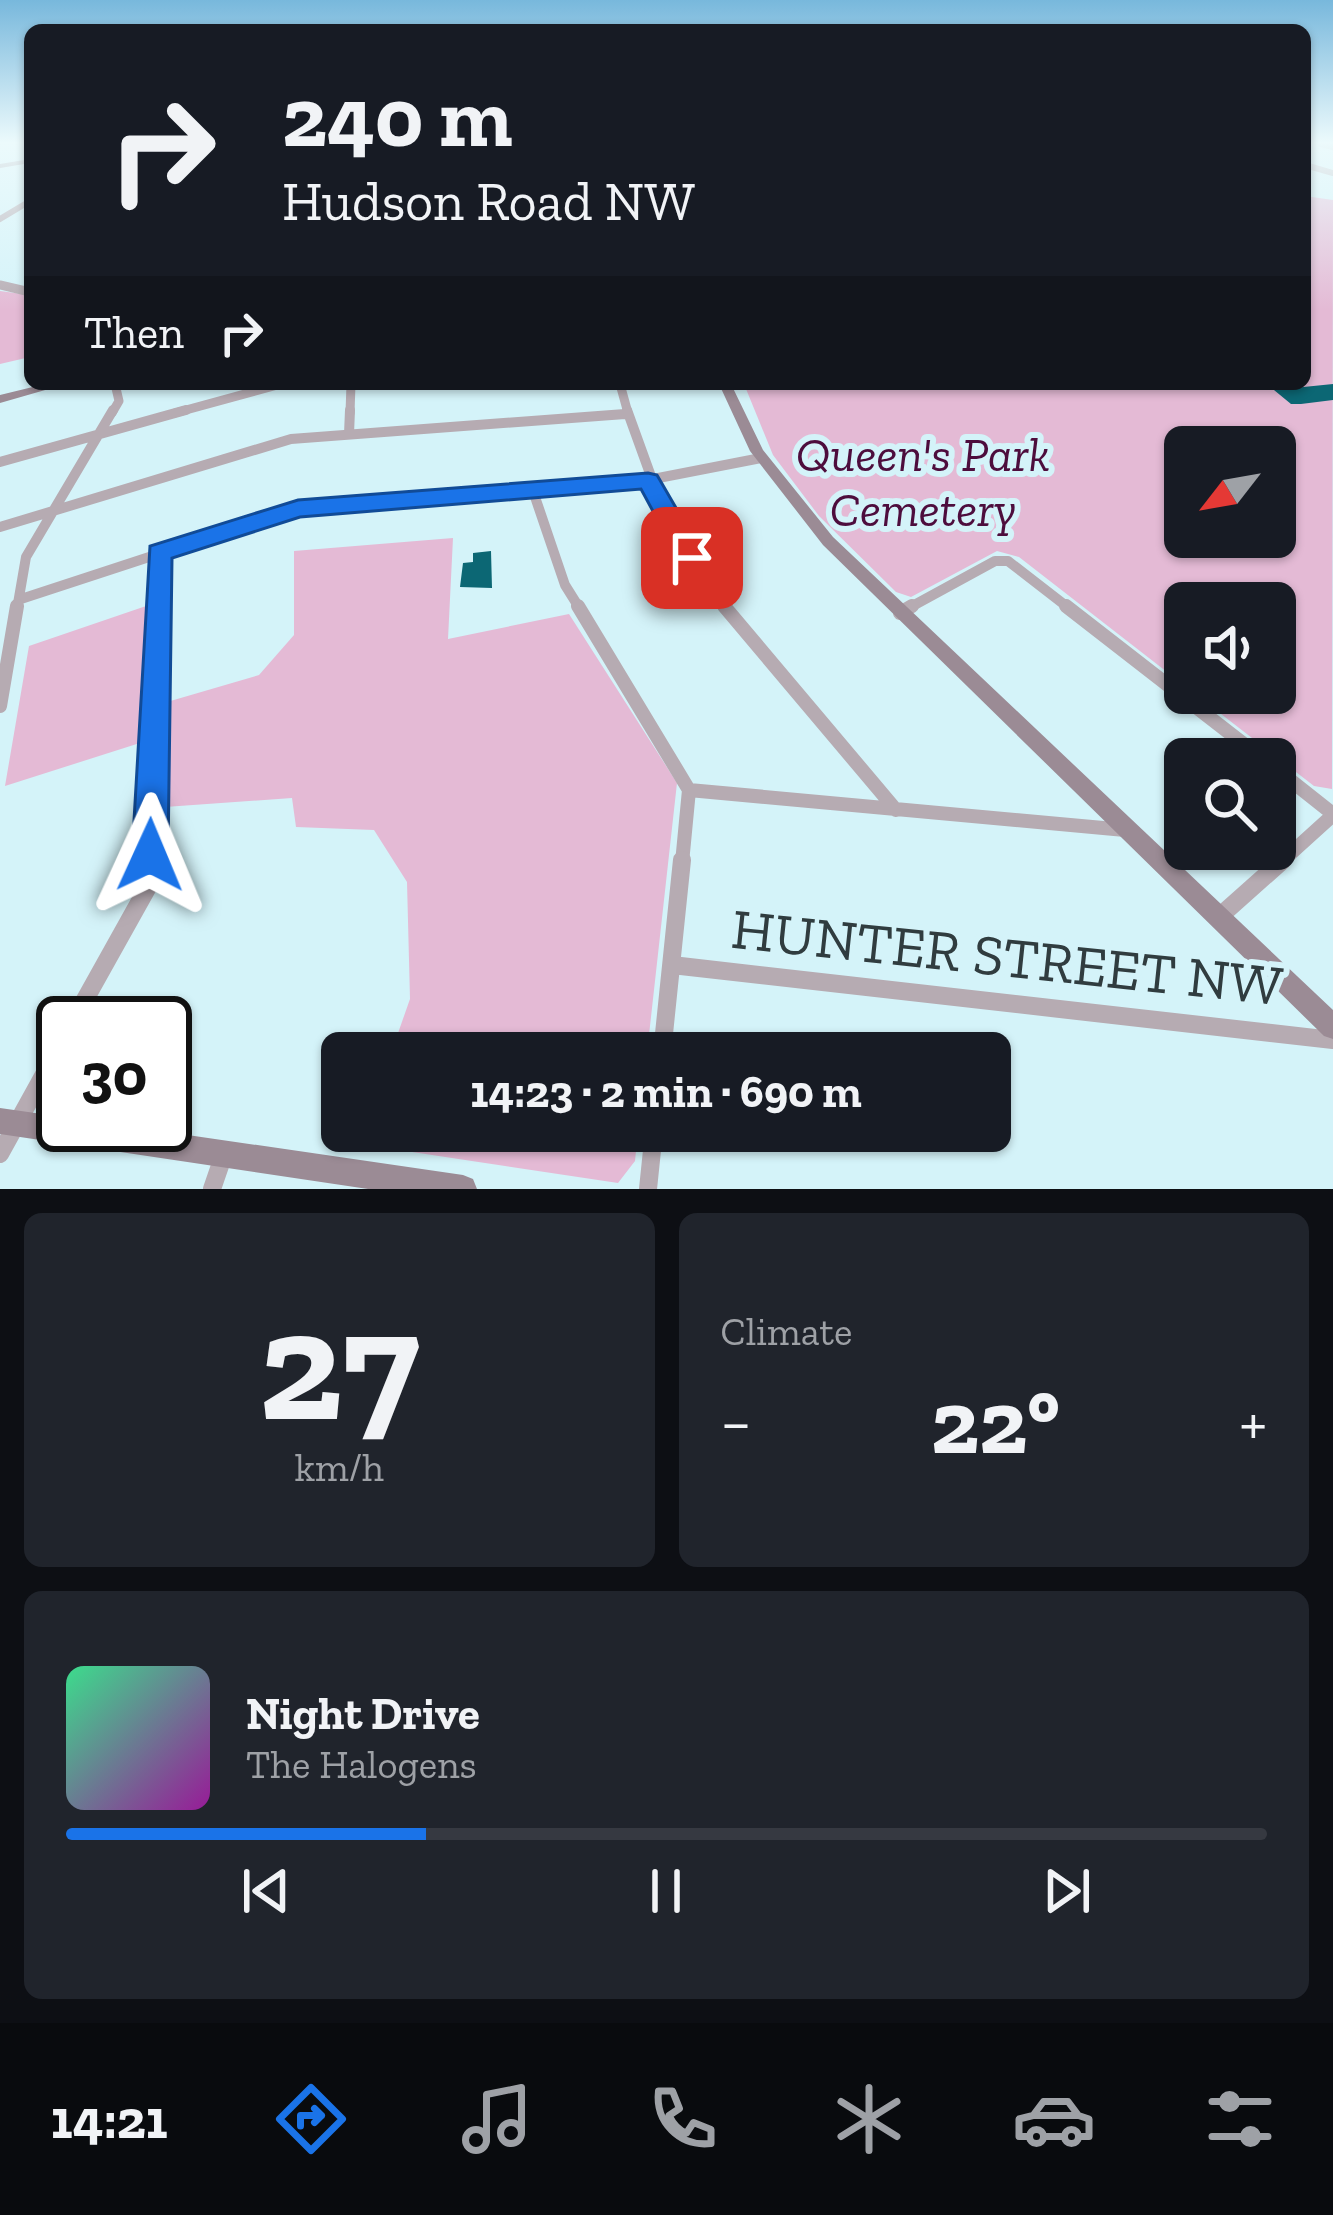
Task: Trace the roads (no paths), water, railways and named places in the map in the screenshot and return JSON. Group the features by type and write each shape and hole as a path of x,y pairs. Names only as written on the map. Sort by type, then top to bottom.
{"street":[{"path":"0,399 36,390"},
{"path":"0,706 26,557 119,401 116,390"},
{"path":"0,462 259,390"},
{"path":"349,434 351,390"},
{"path":"621,390 648,480 674,530 730,610 896,810"},
{"path":"728,390 761,458 806,517 900,613 1333,1027"},
{"path":"0,527 291,439 626,414"},
{"path":"21,599 298,508 648,480 761,458"},
{"path":"533,491 565,585 689,790 664,1032"},
{"path":"88,996 149,886 159,553"},
{"path":"900,613 995,561 1008,561 1236,738"},
{"path":"1218,918 1333,815 1296,785"},
{"path":"689,790 1126,830"},
{"name":"HUNTER STREET NW","path":"672,965 1333,1040"},
{"path":"0,1154 8,1122 36,1080"},
{"path":"8,1122 414,1186 463,1189"},
{"path":"648,1189 652,1152"},
{"path":"212,1189 223,1157"}],"park label":[{"name":"Queen's Park Cemetery","path":"923,482"}]}
